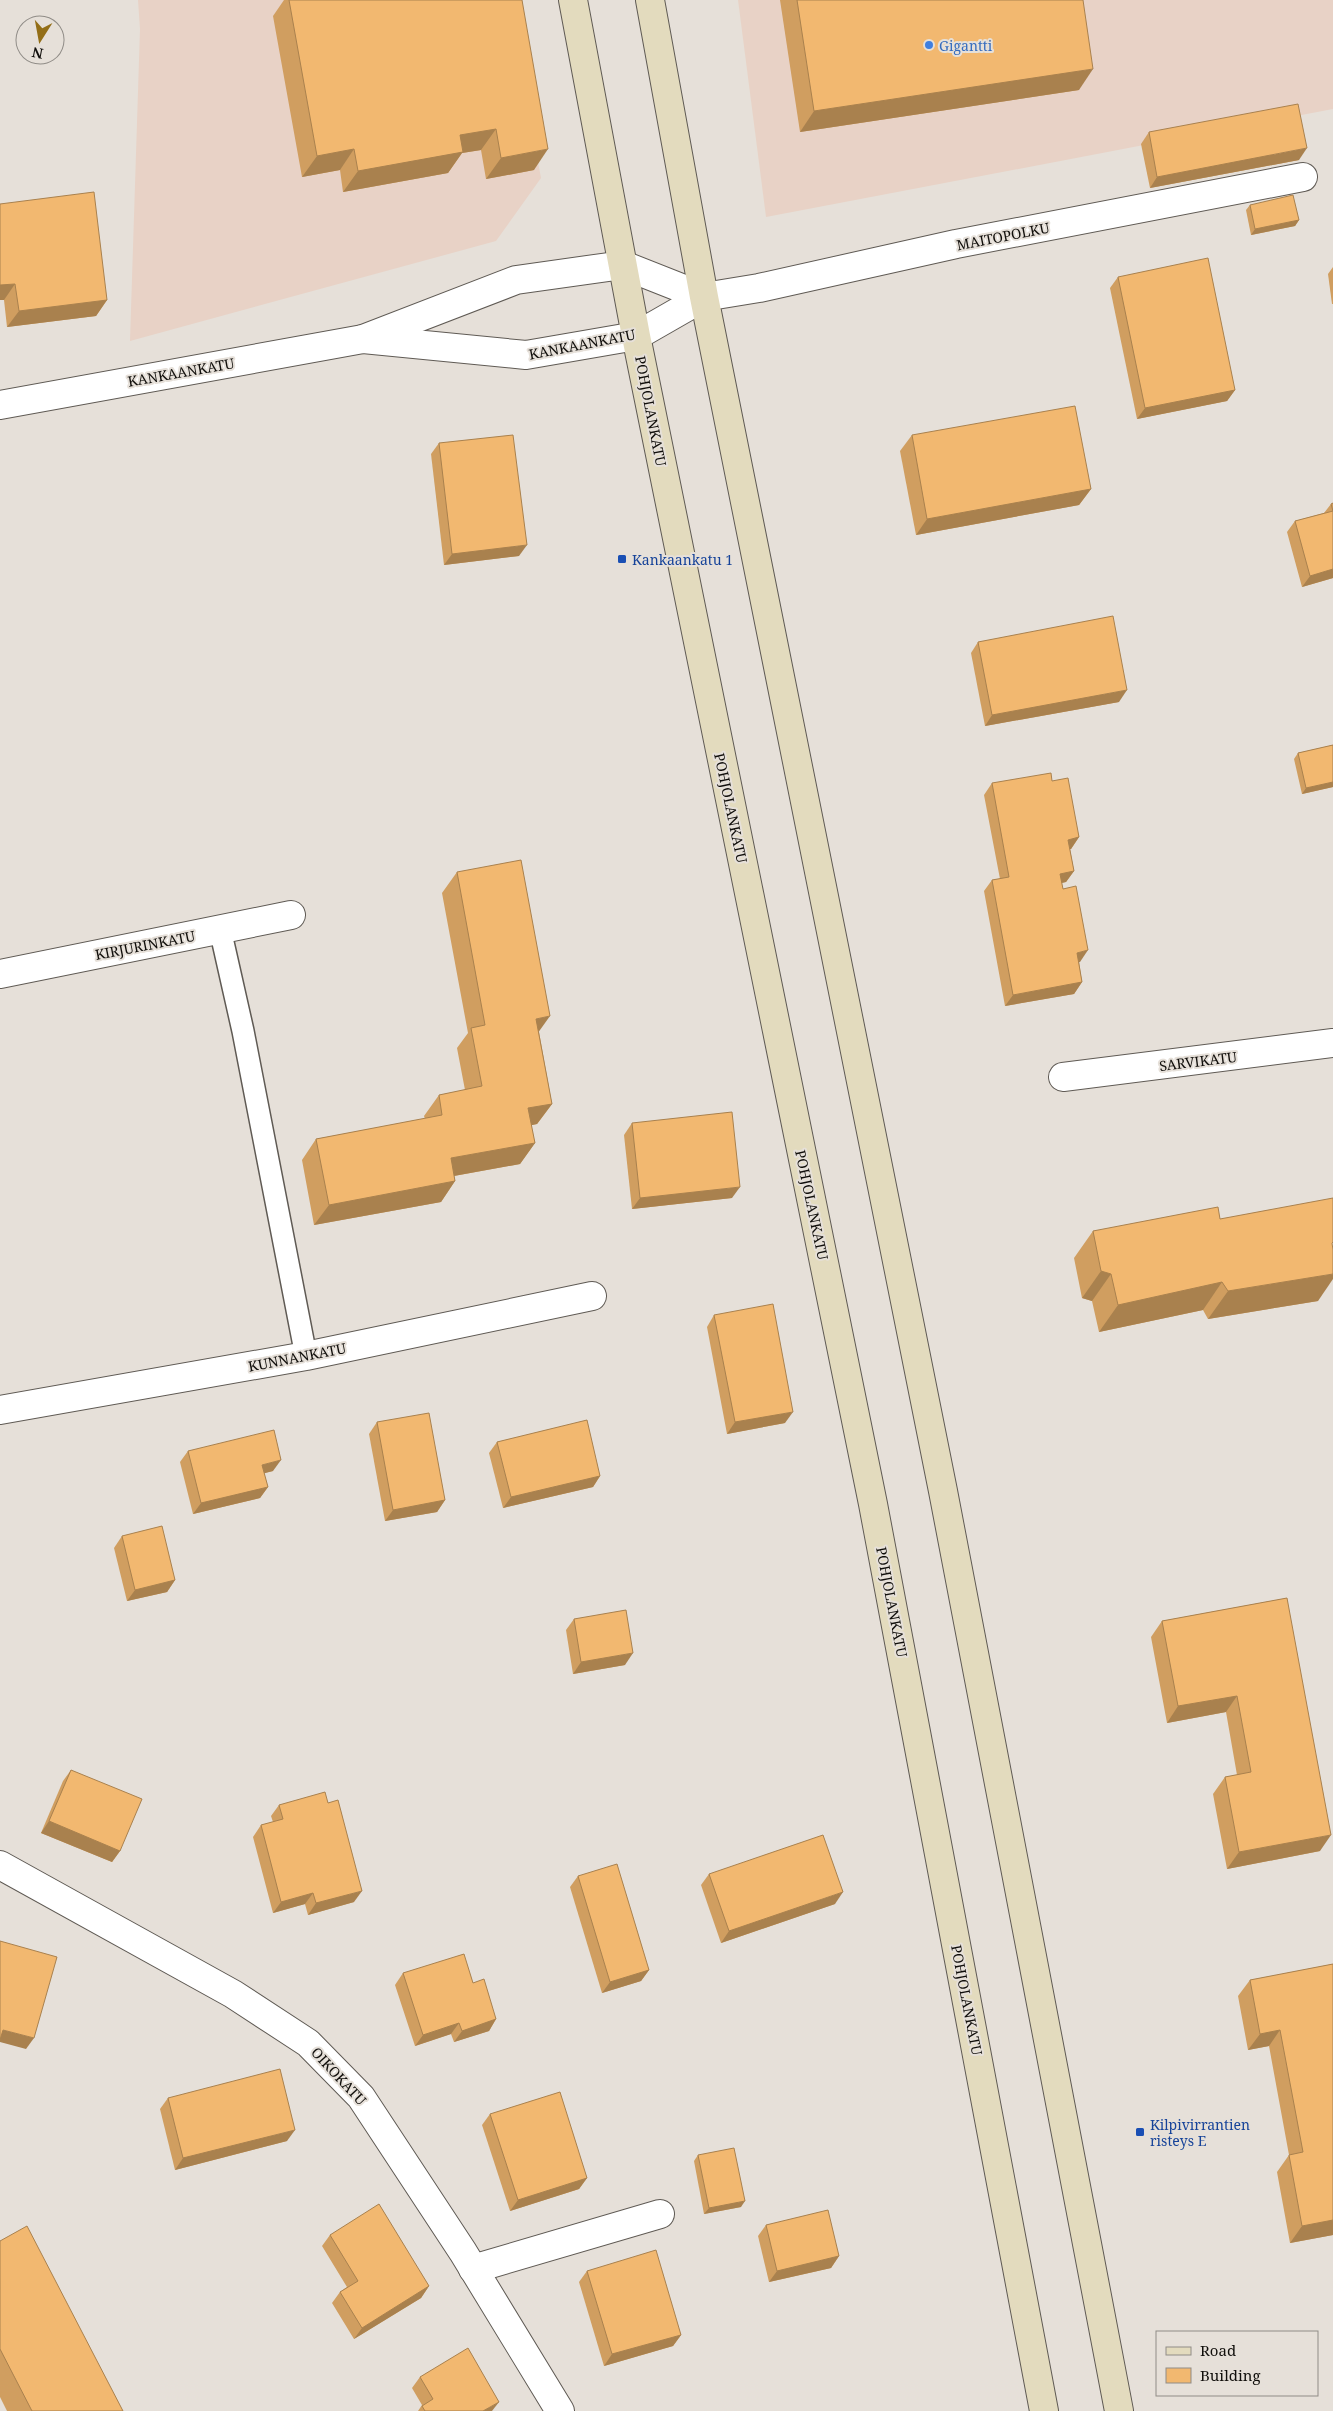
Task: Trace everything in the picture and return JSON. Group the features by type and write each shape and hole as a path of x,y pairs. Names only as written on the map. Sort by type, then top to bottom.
{"main road":[{"name":"POHJOLANKATU","path":"573,0 636,336 873,1504 1044,2411"},
{"path":"650,0 704,298 943,1491 1119,2411"}],"street":[{"name":"MAITOPOLKU","path":"704,298 759,288 956,244 1303,177"},
{"path":"623,265 704,298"},
{"name":"KANKAANKATU","path":"0,405 363,339 516,280 623,265"},
{"name":"KANKAANKATU","path":"363,339 526,355 636,336 704,298"},
{"name":"KIRJURINKATU","path":"0,974 291,915"},
{"name":"SARVIKATU","path":"1063,1077 1333,1043"},
{"name":"KUNNANKATU","path":"0,1410 306,1356 592,1296"},
{"name":"OIKOKATU","path":"0,1865 233,1994 308,2043 361,2097 473,2269 560,2411"},
{"path":"473,2269 660,2214"}],"lane":[{"path":"220,929 243,1031 306,1356"}],"shaded area":[{"path":"138,0 507,0 541,178 496,241 130,341 140,29"},
{"path":"738,0 1333,0 1333,109 766,217"}],"building":[{"path":"289,0 522,0 548,149 501,158 496,129 460,135 463,152 358,171 354,149 317,156"},
{"name":"Gigantti","path":"797,0 1083,0 1093,69 814,111"},
{"path":"1298,104 1307,148 1157,177 1149,132"},
{"path":"94,192 107,300 19,311 15,284 0,285 0,204"},
{"path":"1293,195 1299,220 1255,229 1250,205"},
{"path":"1208,258 1235,390 1145,408 1118,277"},
{"path":"1075,406 1091,489 927,519 912,435"},
{"path":"513,435 527,545 452,554 439,443"},
{"path":"1333,511 1333,569 1310,576 1295,521"},
{"path":"1113,616 1127,690 992,715 978,642"},
{"path":"1333,745 1333,782 1306,788 1298,753"},
{"path":"1051,773 1052,781 1068,778 1079,837 1068,840 1074,871 1060,874 1063,889 1076,886 1088,950 1077,953 1082,982 1013,995 992,880 1009,877 992,783"},
{"path":"521,860 550,1016 536,1019 552,1104 528,1108 535,1143 451,1158 455,1181 329,1205 316,1139 442,1115 439,1095 482,1086 471,1028 485,1025 457,872"},
{"path":"732,1112 740,1187 640,1198 632,1123"},
{"path":"1333,1198 1333,1274 1228,1291 1222,1282 1118,1305 1111,1274 1101,1271 1093,1231 1218,1207 1220,1219"},
{"path":"773,1304 793,1412 735,1422 714,1315"},
{"path":"429,1413 445,1500 393,1510 377,1422"},
{"path":"587,1420 600,1476 511,1497 497,1442"},
{"path":"274,1430 281,1460 262,1465 268,1487 201,1503 188,1451"},
{"path":"162,1526 175,1580 135,1590 122,1536"},
{"path":"1287,1598 1331,1835 1239,1852 1225,1777 1251,1772 1237,1696 1178,1706 1162,1621"},
{"path":"626,1610 633,1653 581,1662 574,1619"},
{"path":"71,1770 142,1799 120,1851 49,1821"},
{"path":"325,1792 328,1803 338,1800 362,1891 316,1903 313,1893 281,1902 261,1825 283,1819 279,1805"},
{"path":"823,1835 843,1892 729,1931 709,1874"},
{"path":"617,1864 649,1970 610,1982 578,1876"},
{"path":"0,1941 57,1957 34,2038 3,2030 0,2040"},
{"path":"464,1954 473,1983 484,1979 496,2019 462,2031 459,2023 423,2035 403,1973"},
{"path":"1333,1964 1333,2220 1302,2226 1289,2155 1303,2152 1280,2030 1260,2034 1250,1980"},
{"path":"280,2069 295,2130 183,2158 168,2098"},
{"path":"560,2092 587,2178 518,2200 490,2114"},
{"path":"734,2148 745,2201 709,2208 698,2155"},
{"path":"379,2204 429,2286 362,2328 340,2292 358,2281 330,2235"},
{"path":"828,2210 839,2256 777,2271 766,2225"},
{"path":"27,2226 123,2411 32,2411 0,2349 0,2241"},
{"path":"656,2250 681,2335 612,2354 587,2271"},
{"path":"468,2348 499,2402 483,2411 425,2411 422,2406 433,2399 420,2377"}],"place":[{"name":"Gigantti","path":"929,45"},
{"name":"Kankaankatu 1","path":"622,559"},
{"name":"Kilpivirrantien risteys E","path":"1140,2132"}]}
